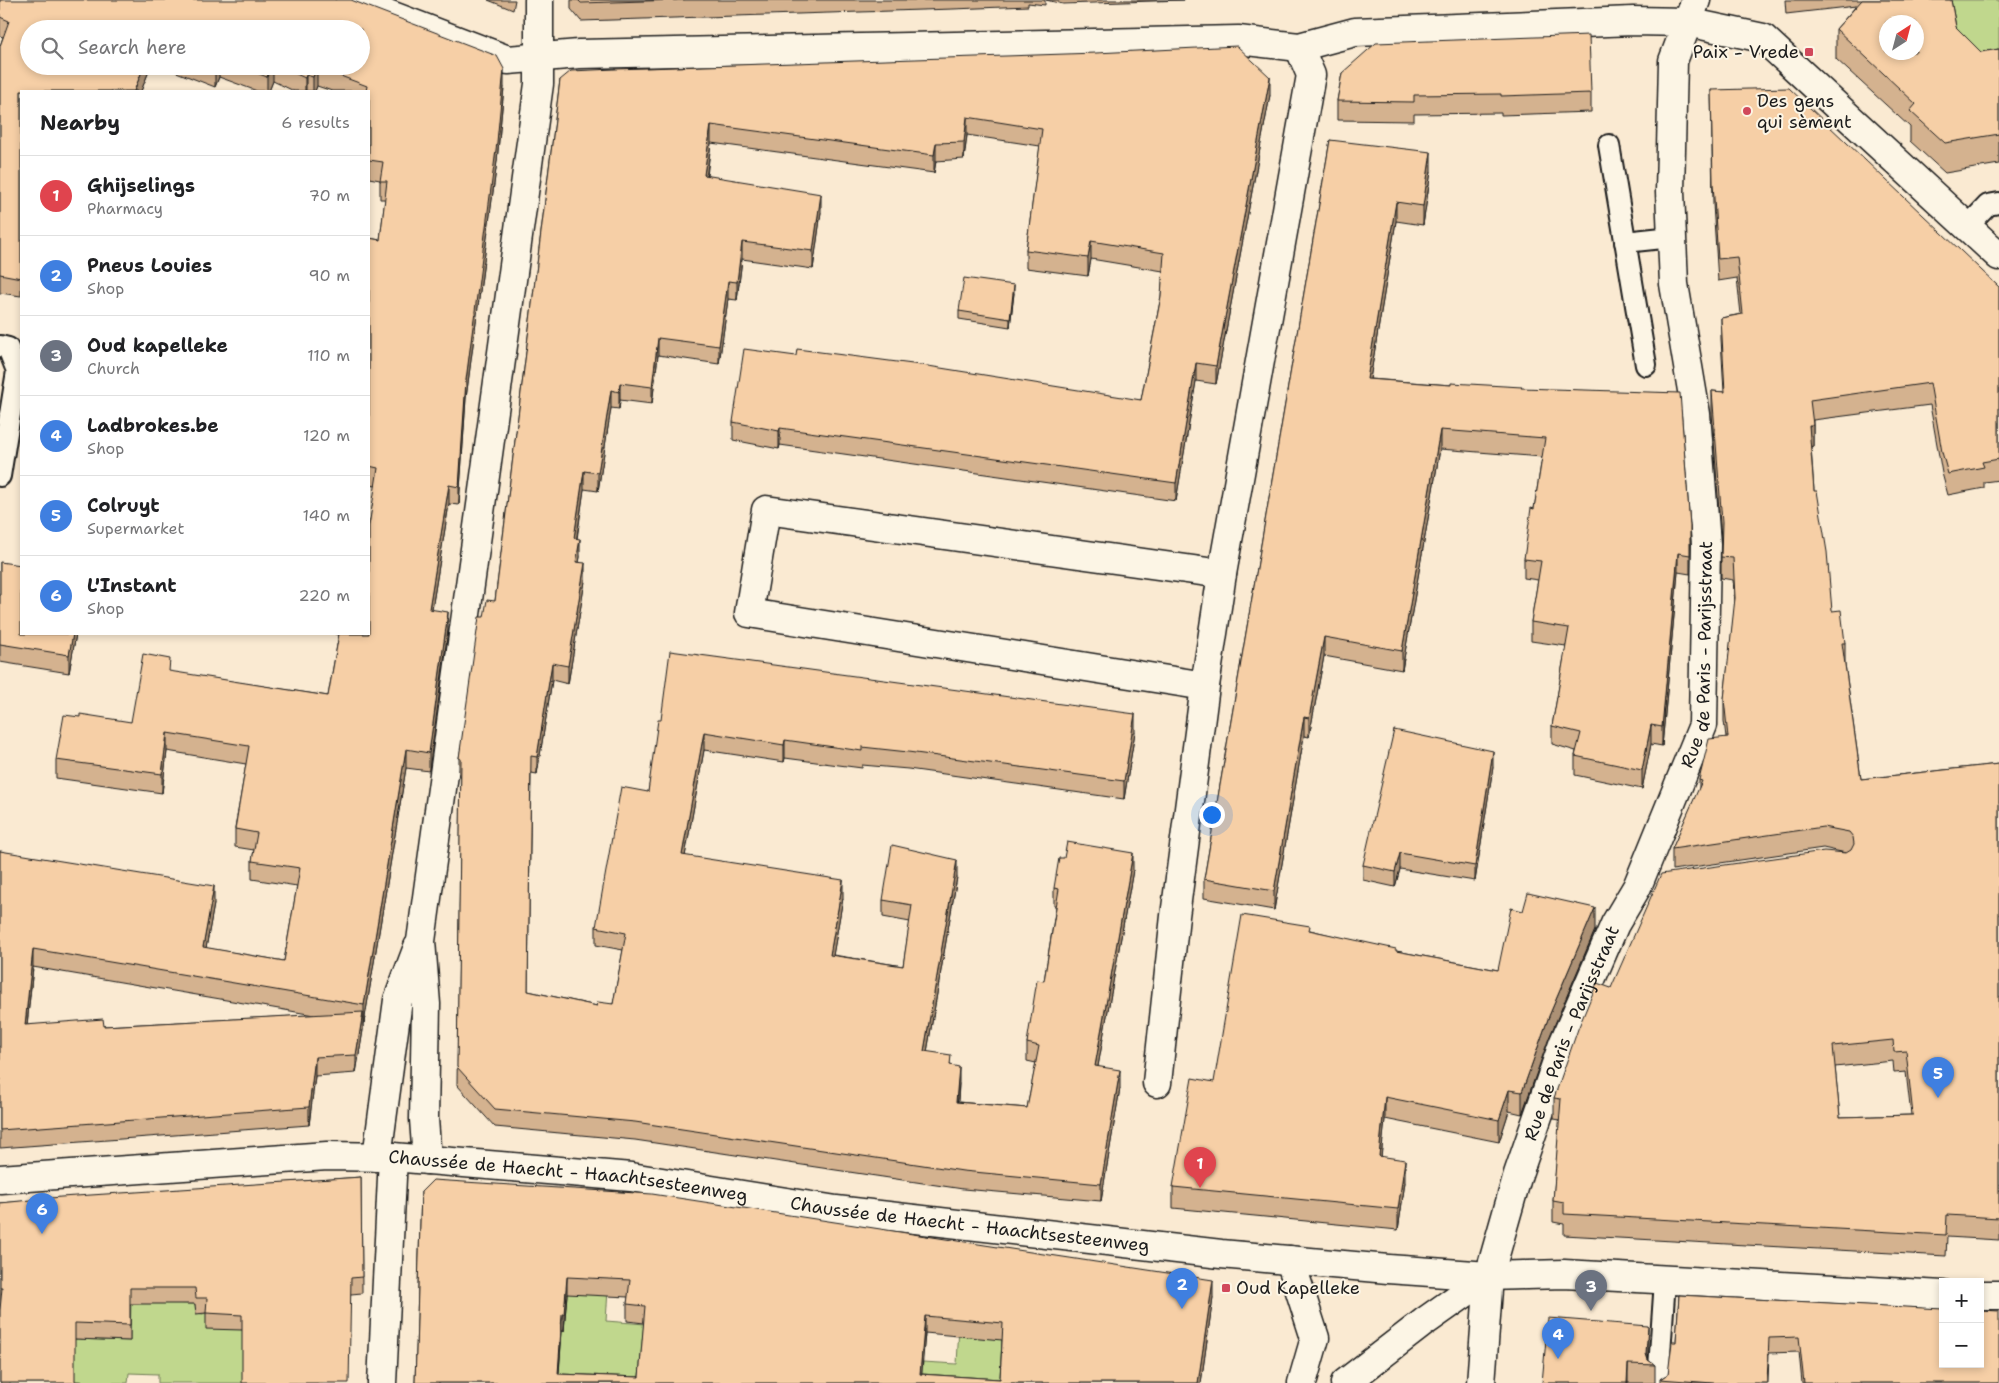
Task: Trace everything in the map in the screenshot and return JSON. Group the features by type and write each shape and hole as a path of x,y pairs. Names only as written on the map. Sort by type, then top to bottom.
{"street":[{"path":"351,0 508,60 599,53 1238,40 1299,47 1355,32 1633,21 1692,11 1763,38 1999,256"},
{"path":"426,1160 424,1119 426,1004 421,940 539,84 539,0"},
{"name":"Rue de Paris - Parijsstraat","path":"1481,1383 1489,1276 1518,1174 1563,1044 1614,924 1648,886 1702,725 1706,544 1696,414 1674,284 1670,192 1673,61 1692,11"},
{"path":"1157,1083 1175,916 1205,686 1222,574 1311,75 1299,47"},
{"path":"1205,686 750,613 766,510 1222,574"},
{"path":"382,1383 385,1157 398,1000 421,940"},
{"name":"Chaussée de Haecht - Haachtsesteenweg","path":"0,1179 327,1156 385,1157 631,1177 836,1210 1221,1254 1489,1276 1564,1274 1939,1295"},
{"path":"1290,1260 1314,1338 1302,1383"},
{"path":"1344,1383 1424,1322 1489,1276"},
{"path":"1984,1295 1999,1295"}],"lane":[{"path":"1609,145 1646,365"},
{"path":"1967,227 1988,205 1999,203"},
{"path":"1625,242 1672,237"},
{"path":"0,346 8,348 17,372 0,476"},
{"path":"1658,1383 1665,1280"}],"green space":[{"path":"1947,0 1999,0 1999,79 1966,74"},
{"path":"472,1280 608,1290 606,1321 645,1324 640,1383 558,1383"},
{"path":"242,1292 261,1383 158,1383 158,1374 129,1373 128,1383 0,1383 75,1339 130,1341 131,1302 195,1304 196,1313 203,1314"},
{"path":"1004,1321 1025,1383 921,1383 923,1362 957,1364 959,1327"}],"building":[{"path":"0,0 351,0 497,56 504,69 497,142 466,380 459,487 449,485 429,609 448,612 429,753 406,749 364,1005 33,949 25,1025 103,1019 104,1026 363,1012 356,1055 315,1057 309,1107 0,1130 0,851 214,886 203,947 284,961 300,868 252,861 257,833 235,829 249,746 167,733 162,774 56,760 64,715 80,717 80,714 131,722 143,654 170,659 169,671 328,696 339,635 370,635 370,520 378,468 370,466 370,238 380,240 387,181 380,181 383,162 370,160 370,90 366,90 367,86 338,75 370,75 370,20 20,20 20,75 140,75 134,90 20,90 20,278 0,274 0,46 9,21 0,17"},
{"path":"578,0 677,0 581,3"},
{"path":"1862,0 1951,0 1956,27 1981,52 1999,49 1999,134 1945,143 1910,111 1916,104 1836,29"},
{"path":"1589,35 1591,93 1501,96 1501,94 1414,95 1414,102 1337,101 1342,73 1376,43"},
{"path":"1237,46 1270,77 1216,366 1196,363 1176,483 780,428 779,431 733,422 744,349 796,356 797,349 928,366 1141,400 1161,296 1164,253 1091,241 1088,258 1026,250 1042,129 967,117 964,142 936,143 934,155 711,125 704,175 821,194 813,251 742,242 737,282 728,281 719,346 658,338 652,387 620,383 619,392 611,390 598,473 584,471 574,538 580,539 576,562 585,563 568,666 552,663 537,757 531,756 528,991 597,1006 598,1002 613,1004 626,933 596,927 621,787 648,792 658,720 661,720 670,651 1135,714 1124,781 908,752 862,747 862,751 785,740 784,745 704,732 682,855 843,880 830,955 903,966 912,905 883,900 892,845 957,860 924,1051 951,1055 950,1065 959,1067 956,1102 1027,1108 1039,1046 1027,1043 1037,980 1044,981 1059,889 1054,888 1059,858 1064,858 1067,842 1133,853 1095,1066 1120,1070 1101,1184 963,1171 635,1122 495,1109 457,1067 461,759 459,758 479,617 484,617 487,600 495,601 560,80 571,71 1096,53"},
{"path":"1789,88 1999,287 1999,459 1982,462 1984,467 1948,474 1942,452 1930,383 1810,400 1813,425 1809,425 1814,491 1817,491 1827,552 1832,611 1841,610 1845,643 1842,643 1861,779 1999,764 1999,1218 1947,1215 1946,1235 1564,1214 1564,1203 1553,1201 1561,1099 1554,1098 1578,1029 1597,983 1611,988 1661,874 1824,851 1846,853 1851,850 1854,844 1853,837 1849,832 1823,827 1672,849 1702,781 1699,780 1709,739 1728,737 1724,699 1735,598 1733,558 1721,557 1722,522 1712,391 1725,392 1721,318 1743,314 1737,257 1718,259 1713,183 1711,90","holes":["1893,1040 1894,1052 1906,1051 1913,1115 1840,1117 1833,1046"]},
{"path":"1330,140 1431,152 1423,206 1396,202 1367,379 1451,385 1451,383 1521,388 1680,393 1690,526 1690,555 1678,553 1662,727 1651,725 1642,770 1575,756 1581,733 1552,726 1569,628 1531,622 1541,561 1524,559 1531,508 1534,509 1545,438 1440,430 1402,651 1324,637 1309,718 1304,717 1274,891 1204,879"},
{"path":"964,278 1014,285 1010,319 959,311"},
{"path":"0,562 20,565 20,635 73,635 69,655 0,644"},
{"path":"1394,730 1493,751 1475,866 1400,853 1395,872 1363,865"},
{"path":"1528,893 1595,908 1549,1016 1522,1092 1509,1090 1499,1120 1385,1097 1379,1156 1405,1160 1398,1209 1173,1187 1192,1078 1214,1082 1242,915 1310,926 1309,930 1396,949 1396,951 1498,970 1511,908 1523,911"},
{"path":"361,1177 362,1277 351,1278 349,1383 242,1383 242,1315 206,1313 207,1298 196,1298 195,1288 130,1288 130,1325 75,1323 75,1381 108,1383 0,1383 0,1310 2,1288 0,1288 0,1203 61,1197"},
{"path":"433,1180 652,1194 1213,1280 1198,1383 415,1383 421,1192","holes":["567,1277 630,1280 627,1304 645,1306 639,1377 558,1374 562,1314 564,1314","925,1316 1003,1323 1000,1379 920,1374"]},
{"path":"1679,1295 1939,1309 1939,1368 1984,1368 1984,1310 1999,1311 1999,1383 1804,1383 1799,1337 1769,1338 1767,1383 1713,1383 1660,1379 1668,1374 1672,1342 1676,1342"},
{"path":"1548,1318 1648,1326 1646,1354 1648,1360 1655,1365 1628,1364 1627,1383 1542,1383"}],"place":[{"name":"Paix - Vrede","path":"1809,52"},
{"name":"Des gens qui sèment","path":"1747,111"},
{"name":"Colruyt","path":"1938,1098"},
{"name":"Ghijselings","path":"1200,1188"},
{"name":"L'Instant","path":"42,1234"},
{"name":"Oud Kapelleke","path":"1226,1288"},
{"name":"Pneus Louies","path":"1182,1309"},
{"name":"Oud kapelleke","path":"1591,1311"},
{"name":"Ladbrokes.be","path":"1558,1359"}]}
